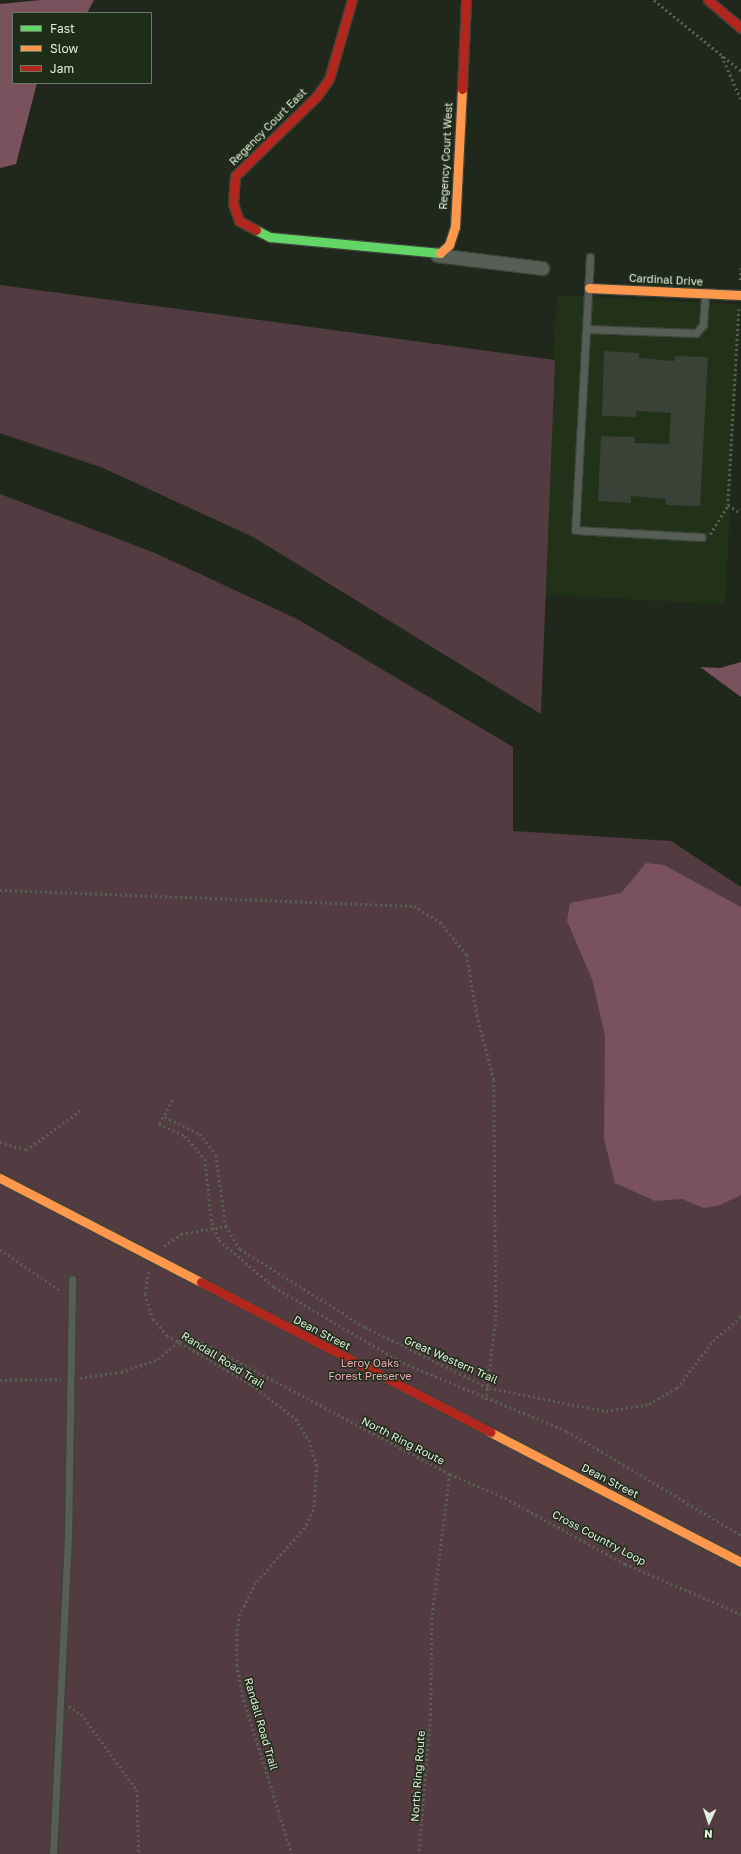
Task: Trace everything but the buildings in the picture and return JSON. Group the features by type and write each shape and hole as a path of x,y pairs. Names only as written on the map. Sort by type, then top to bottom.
{"street":[{"name":"Regency Court East","path":"352,0 329,79 316,97 235,176 233,204 239,221 270,237 385,251 437,255"},
{"name":"Regency Court West","path":"437,255 449,245 455,227 466,0"},
{"path":"709,0 741,28"},
{"path":"437,255 542,268"},
{"name":"Cardinal Drive","path":"589,288 741,295"},
{"name":"Dean Street","path":"0,1178 741,1562"}],"lane":[{"path":"590,257 575,530 702,537"},
{"path":"587,329 696,333 703,325 705,294"},
{"path":"53,1854 62,1702 72,1279"}],"path":[{"path":"654,0 741,71"},
{"path":"722,55 741,99"},
{"path":"702,537 713,533 728,505 739,309"},
{"path":"728,505 741,513"},
{"path":"0,890 414,906 440,922 467,955 477,1015 494,1080 496,1320 489,1388 486,1400"},
{"path":"173,1100 165,1117 159,1124 185,1136 205,1159 214,1226 219,1240 274,1287 403,1363 486,1400 567,1431 741,1535"},
{"path":"0,1142 26,1150 81,1110"},
{"path":"161,1250 181,1234 214,1226 226,1226 216,1155 200,1134 165,1117"},
{"name":"Great Western Trail","path":"226,1226 240,1248 365,1327 489,1388 606,1411 649,1404 677,1388 713,1341 741,1316"},
{"path":"0,1249 72,1298"},
{"name":"Randall Road Trail","path":"150,1270 144,1294 152,1319 167,1335 252,1385 296,1419 309,1440 317,1465 314,1510 305,1528 256,1583 240,1614 237,1634 237,1665 244,1700 292,1854"},
{"name":"North Ring Route","path":"179,1341 192,1337 450,1474 432,1618 430,1714 419,1854"},
{"path":"0,1380 70,1379 121,1372 158,1359 179,1341"},
{"name":"Cross Country Loop","path":"450,1474 506,1498 625,1564 741,1614"},
{"path":"62,1702 81,1714 137,1790 140,1813 139,1854"}],"shaded area":[{"path":"41,0 94,0 88,12 12,12 12,84 37,84 16,164 0,168 0,4"},
{"path":"557,295 741,305 725,604 541,595"},
{"path":"741,662 741,697 700,667 720,668"},
{"path":"646,863 664,865 741,907 741,1195 720,1205 704,1208 682,1199 655,1201 615,1183 604,1139 605,1036 592,979 567,921 570,903 621,893"}],"green space":[{"path":"0,285 555,360 541,714 253,537 103,468 0,433"},
{"name":"Leroy Oaks Forest Preserve","path":"0,494 155,553 299,620 513,747 513,831 671,841 741,887 741,1854 0,1854"}],"traffic: fast":[{"path":"256,230 270,237 440,253"}],"traffic: slow":[{"path":"440,253 449,245 455,227 462,89"},
{"path":"589,288 741,295"},
{"path":"0,1178 201,1282"},
{"path":"490,1432 741,1562"}],"traffic: jam":[{"path":"256,230 239,221 233,204 235,176 316,97 329,79 352,0"},
{"path":"462,89 466,0"},
{"path":"708,0 741,28"},
{"path":"201,1282 490,1432"}]}
